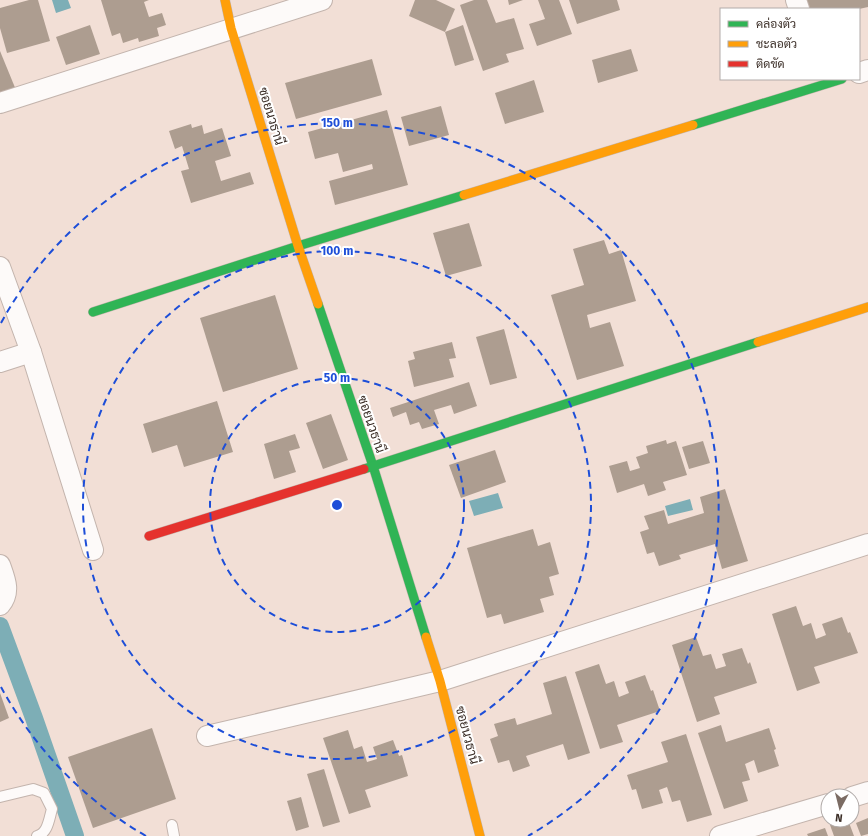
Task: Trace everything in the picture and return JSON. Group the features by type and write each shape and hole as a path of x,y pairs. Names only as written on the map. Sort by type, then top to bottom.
{"street":[{"name":"ซอยนวธานี","path":"225,0 232,28 298,246 373,466 440,681 480,836"},
{"path":"0,103 322,0"},
{"path":"93,312 820,82 835,80"},
{"path":"0,267 31,352 93,550"},
{"path":"149,536 373,466 868,307"},
{"path":"0,362 31,352"},
{"path":"207,736 440,681 868,544"},
{"path":"0,565 7,584 4,601 0,605"},
{"path":"720,836 820,806"}],"lane":[{"path":"0,797 33,789 44,793 52,810 48,826 41,835 37,836"},
{"path":"172,825 174,836"}],"water":[{"path":"52,0 68,0 71,8 56,13"},
{"path":"498,493 503,508 474,516 469,501"},
{"path":"690,499 693,510 668,516 665,506"}],"building":[{"path":"29,0 38,0 50,41 7,53 0,28 0,8"},
{"path":"101,0 149,0 144,2 149,17 162,13 166,25 157,28 159,36 139,42 138,38 123,43 120,33 112,36"},
{"path":"415,0 436,0 455,9 445,32 409,16"},
{"path":"474,0 487,0 496,23 514,18 524,49 506,54 509,62 483,71 460,5"},
{"path":"508,0 523,0 509,5"},
{"path":"538,0 559,0 572,34 537,46 529,24 545,19"},
{"path":"569,0 617,0 620,10 577,24"},
{"path":"800,0 868,0 868,7 860,9 802,8"},
{"path":"90,25 100,54 66,65 56,37"},
{"path":"463,25 474,60 455,66 445,32"},
{"path":"631,49 638,71 598,83 592,60"},
{"path":"0,51 16,90 0,96"},
{"path":"372,59 382,95 296,119 285,83"},
{"path":"534,80 544,112 505,124 495,93"},
{"path":"441,106 449,135 409,146 401,117"},
{"path":"387,110 408,185 335,205 329,181 373,169 372,164 343,172 338,153 315,159 308,132"},
{"path":"191,124 192,128 202,125 204,134 222,128 231,156 215,161 221,181 250,172 254,184 191,203 181,171 189,169 182,146 175,149 169,131"},
{"path":"469,223 482,266 446,276 433,233"},
{"path":"604,240 609,254 621,250 636,301 587,315 590,328 610,322 624,366 577,380 551,295 584,285 573,249"},
{"path":"275,295 298,369 223,392 200,318"},
{"path":"504,329 517,378 490,385 476,337"},
{"path":"452,342 456,358 449,359 454,377 414,387 408,361 415,359 413,352"},
{"path":"469,382 477,406 454,414 451,405 434,410 439,424 422,429 419,422 410,425 406,412 393,417 390,408"},
{"path":"217,401 233,452 184,467 177,445 152,453 143,424"},
{"path":"331,414 348,460 323,469 306,423"},
{"path":"295,434 300,448 289,451 296,472 274,479 264,444"},
{"path":"666,440 667,444 676,441 687,475 663,482 666,490 648,496 644,484 617,493 609,466 627,461 630,471 640,468 636,457 648,453 646,446"},
{"path":"703,441 710,463 689,469 682,447"},
{"path":"495,450 506,482 461,498 449,465"},
{"path":"725,489 748,561 722,569 715,544 679,555 681,559 659,566 654,552 647,554 640,532 649,529 644,516 664,510 668,524 704,513 700,497"},
{"path":"533,529 538,546 550,542 559,574 549,577 554,595 540,599 544,612 504,624 501,614 487,618 467,548"},
{"path":"796,606 803,626 811,623 816,639 826,635 822,624 842,617 848,633 850,632 858,653 814,667 820,683 797,691 772,614"},
{"path":"696,637 703,656 711,654 716,669 726,666 722,654 742,648 748,664 750,662 757,683 714,697 720,714 697,722 672,645"},
{"path":"599,664 606,684 614,681 619,697 629,693 625,682 645,675 651,691 653,690 660,711 617,725 623,742 600,749 575,672"},
{"path":"566,676 590,753 568,760 563,744 526,756 530,766 513,772 509,760 498,763 490,739 498,736 494,724 515,718 517,725 552,714 543,683"},
{"path":"0,693 9,718 0,722"},
{"path":"721,725 726,742 769,728 776,749 774,750 779,766 758,773 754,760 745,764 750,780 742,782 748,801 724,809 698,733"},
{"path":"152,728 176,799 93,828 68,757"},
{"path":"348,730 354,749 362,746 367,762 377,759 373,747 393,740 399,756 402,755 408,776 365,790 371,807 349,814 323,738"},
{"path":"686,734 712,815 687,822 680,800 672,802 667,787 659,790 663,803 642,809 636,789 632,790 627,775 668,762 661,742"},
{"path":"324,769 340,822 323,827 307,774"},
{"path":"301,797 309,827 296,831 287,801"},
{"path":"868,818 868,834 861,836 858,828 860,828 860,821"},
{"path":"825,828 828,836 808,836 807,834"},
{"path":"831,828 851,828 854,836 834,836"}],"waterway":[{"path":"0,626 75,836"}],"traffic: fast":[{"path":"693,125 839,80"},
{"path":"93,312 298,246 464,195"},
{"path":"318,304 373,466 426,637"},
{"path":"364,469 758,342"}],"traffic: slow":[{"path":"225,0 231,28 298,246 318,304"},
{"path":"464,195 693,125"},
{"path":"758,342 868,307"},
{"path":"426,637 440,681 480,836"}],"traffic: jam":[{"path":"149,536 364,469"}]}
